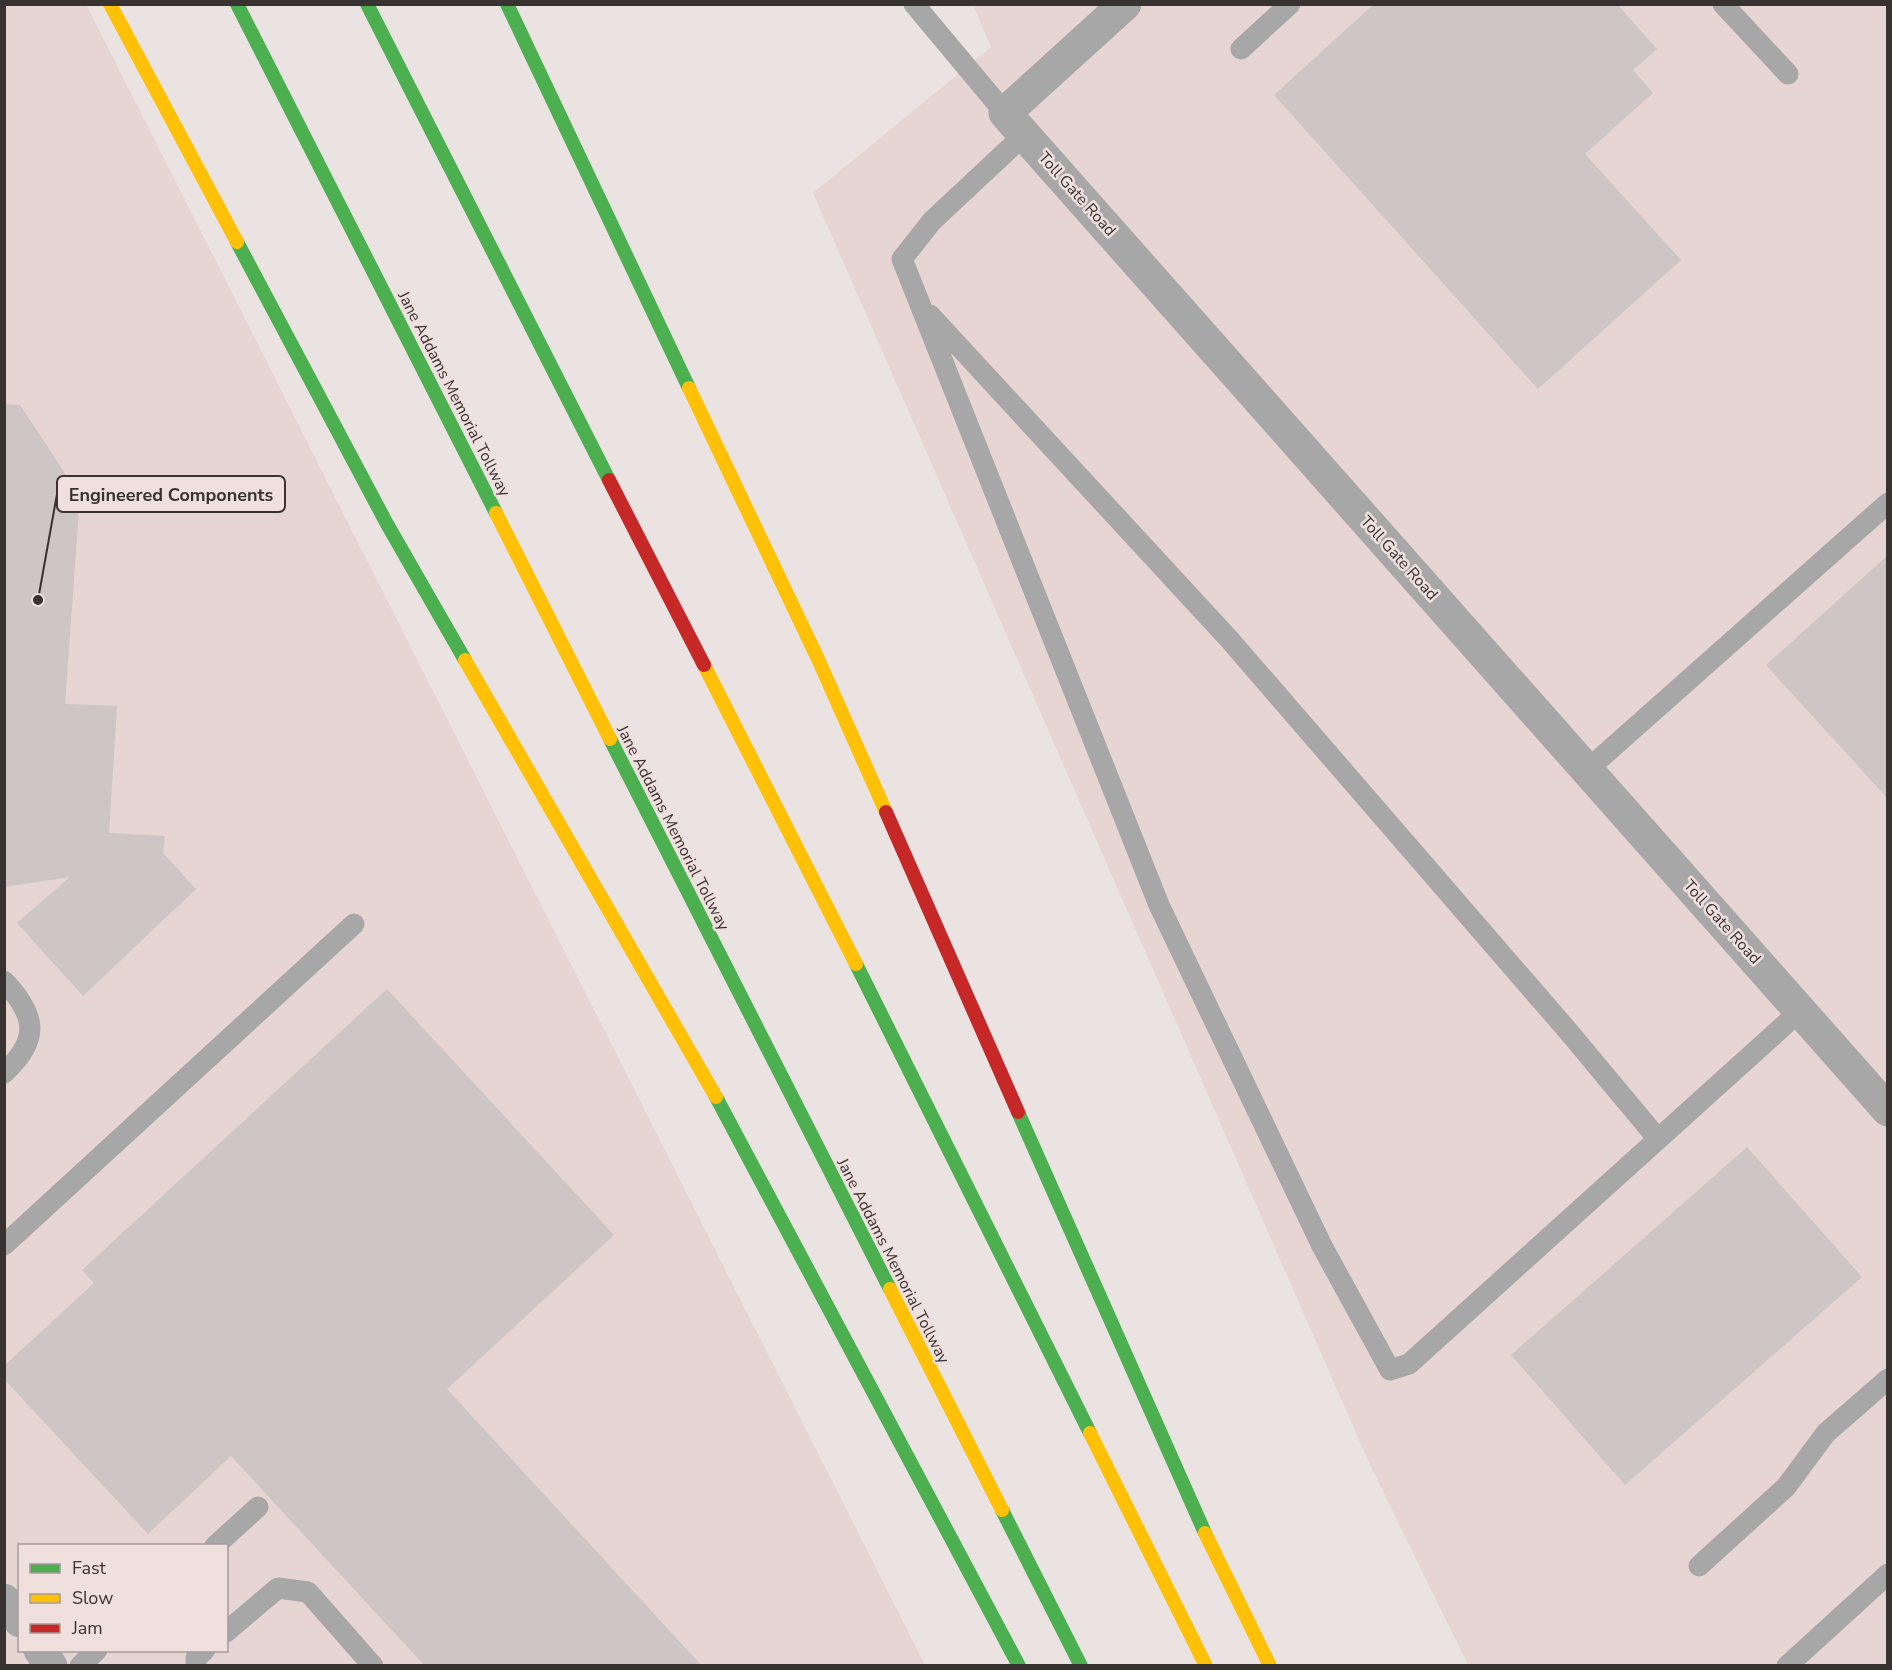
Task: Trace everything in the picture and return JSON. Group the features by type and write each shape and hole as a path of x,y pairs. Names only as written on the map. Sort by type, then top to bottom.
{"highway":[{"path":"110,4 387,525 698,1064 1019,1665"},
{"name":"Jane Addams Memorial Tollway","path":"237,4 1081,1665"},
{"path":"367,4 903,1056 1206,1665"},
{"path":"507,4 818,658 1212,1550 1270,1665"}],"street":[{"path":"1014,124 1125,4"},
{"name":"Toll Gate Road","path":"1014,124 1887,1110"},
{"path":"4,1600 18,1618"},
{"path":"41,1652 51,1665"}],"lane":[{"name":"Toll Gate Road","path":"914,4 1014,124"},
{"path":"1241,49 1290,4"},
{"path":"1723,4 1788,74"},
{"path":"1014,124 902,259 1159,905 1322,1246 1390,1370 1409,1364 1800,1011"},
{"path":"920,305 1229,639 1569,1031 1658,1139"},
{"path":"1587,770 1887,503"},
{"path":"4,1245 354,924"},
{"path":"4,981 16,993 29,1020 31,1039 23,1056 4,1073"},
{"path":"1699,1566 1786,1487 1826,1433 1887,1379"},
{"path":"216,1544 258,1507"},
{"path":"1787,1665 1887,1574"},
{"path":"228,1630 278,1588 308,1592 373,1665"},
{"path":"80,1665 95,1652"},
{"path":"195,1665 196,1658 203,1652"}],"shaded area":[{"path":"86,4 925,1665 5,1666 5,5"},
{"path":"973,5 1887,5 1887,1665 1468,1665 1370,1465 813,193 991,47"}],"building":[{"path":"1374,4 1617,4 1657,49 1633,70 1653,93 1585,154 1681,260 1538,389 1274,95"},
{"path":"4,404 20,405 80,496 65,704 117,706 109,833 165,836 163,853 196,889 83,996 17,923 70,877 4,887"},
{"path":"1888,555 1888,799 1766,665"},
{"path":"387,989 614,1235 447,1389 702,1666 425,1666 231,1456 148,1534 4,1379 4,1366 94,1283 82,1270"},
{"path":"1747,1147 1862,1277 1625,1485 1511,1355"}],"traffic: fast":[{"path":"237,4 496,513"},
{"path":"367,4 609,480"},
{"path":"507,4 689,388"},
{"path":"237,242 387,524 465,660"},
{"path":"610,739 890,1289"},
{"path":"856,964 1090,1433"},
{"path":"716,1097 1019,1666"},
{"path":"1018,1112 1205,1533"},
{"path":"1002,1510 1081,1666"}],"traffic: slow":[{"path":"110,4 237,242"},
{"path":"689,388 818,659 886,812"},
{"path":"496,513 610,739"},
{"path":"465,660 716,1097"},
{"path":"704,665 856,964"},
{"path":"890,1289 1002,1510"},
{"path":"1090,1433 1206,1666"},
{"path":"1205,1533 1270,1666"}],"traffic: jam":[{"path":"609,480 704,665"},
{"path":"886,812 1018,1112"}],"place":[{"name":"Engineered Components","path":"38,600"}]}
